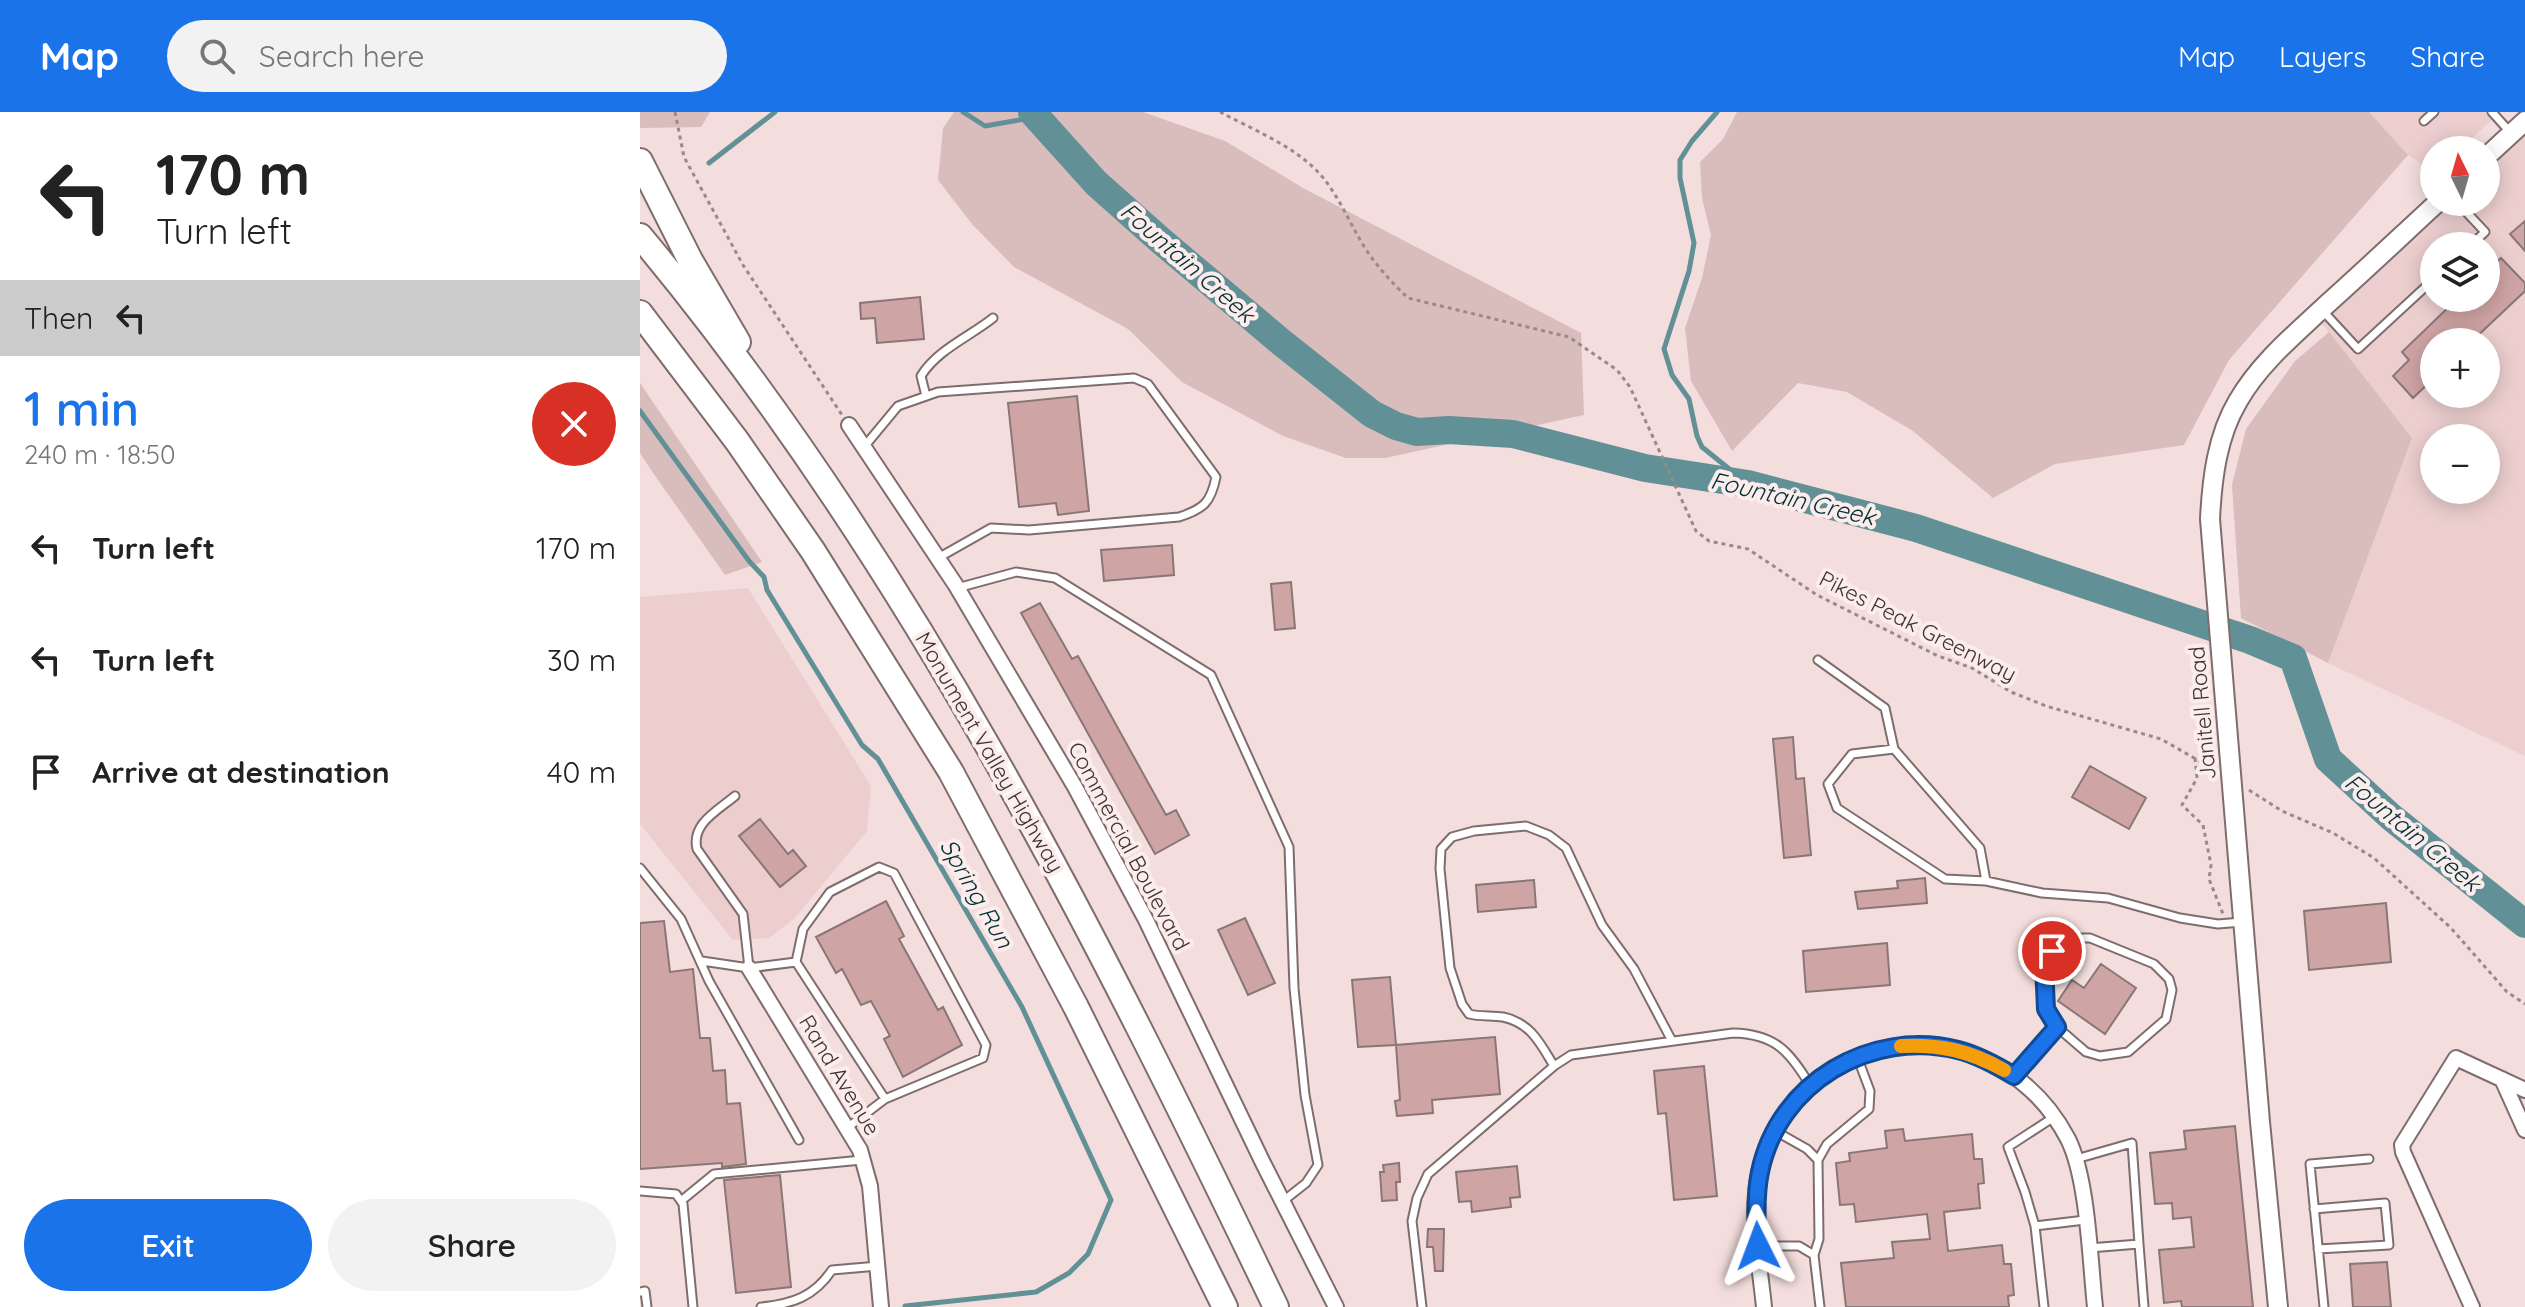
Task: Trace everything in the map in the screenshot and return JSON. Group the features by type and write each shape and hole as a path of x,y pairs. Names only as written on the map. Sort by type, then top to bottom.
{"highway":[{"path":"640,161 690,260 796,441"},
{"name":"Monument Valley Highway","path":"640,236 796,441 978,725 1081,914 1276,1307"},
{"name":"Monument Valley Highway","path":"640,313 737,441 813,551 951,772 1076,1007 1225,1307"},
{"path":"1241,1234 1294,1307"}],"street":[{"path":"2500,144 2518,127"},
{"name":"Janitell Road","path":"2278,1307 2260,1122 2235,923 2241,895 2210,519 2213,478 2219,446 2237,402 2271,359 2423,216"},
{"name":"Commercial Boulevard","path":"849,425 957,588 1075,787 1146,920 1336,1307"},
{"name":"Rand Avenue","path":"749,968 864,1160 870,1186 881,1307"},
{"path":"1764,1307 1756,1205 1760,1171 1775,1132 1800,1094 1830,1070 1857,1057 1899,1046 1938,1046 1979,1057 2014,1076 2039,1097 2054,1117 2076,1159 2095,1307"},
{"path":"2472,1307 2402,1145 2456,1058 2525,1090"},
{"path":"2502,1079 2525,1130"}],"lane":[{"path":"2424,121 2434,112"},
{"path":"2492,112 2518,127"},
{"path":"2470,216 2485,232"},
{"path":"2321,310 2358,349 2420,292"},
{"path":"926,396 921,376 927,367 939,355 993,318"},
{"path":"864,447 898,406 938,392 1134,378 1148,384 1216,477 1212,497 1196,511 1179,517 1029,530 991,528 938,558"},
{"path":"957,588 1016,572 1055,578 1211,675 1289,847 1294,988 1305,1095 1318,1165 1306,1183 1282,1202"},
{"path":"1818,660 1885,708 1894,749 1980,848 1986,881"},
{"path":"1894,749 1852,754 1828,784 1837,808 1945,879 1986,881 2042,893 2108,898 2180,918 2235,923"},
{"path":"735,796 701,825 695,832 695,842 743,914 749,968"},
{"path":"1554,1066 1534,1032 1521,1023 1500,1016 1469,1014 1462,1004 1450,968 1440,869 1441,849 1452,837 1474,831 1526,826 1549,835 1566,848 1602,925 1634,969 1672,1041"},
{"path":"847,1128 885,1099 983,1058 986,1045 894,873 879,867 830,892 803,929 796,962 885,1099"},
{"path":"640,868 681,919 709,981 799,1140"},
{"path":"2071,938 2090,938 2154,964 2169,979 2172,990 2166,1019 2128,1052 2100,1056 2086,1052 2057,1027 2046,1009 2044,965 2052,951 2071,938"},
{"path":"702,961 749,968 796,962"},
{"path":"2014,1076 2057,1027"},
{"path":"1422,1307 1412,1221 1417,1198 1428,1174 1554,1066 1571,1055 1733,1033 1753,1033 1776,1043 1794,1059 1810,1085"},
{"path":"1820,1307 1814,1255 1819,1239 1818,1160 1827,1144 1869,1109 1870,1091 1857,1057"},
{"path":"2044,1307 2035,1226 2008,1147 2054,1117"},
{"path":"1775,1132 1807,1149 1818,1160"},
{"path":"2076,1159 2132,1143 2144,1307"},
{"path":"2324,1307 2310,1164 2369,1159"},
{"path":"681,1201 714,1174 864,1160"},
{"path":"640,1191 676,1194 683,1204 693,1307"},
{"path":"2314,1209 2385,1203 2389,1245 2318,1249"},
{"path":"2035,1226 2085,1220"},
{"path":"2088,1248 2139,1244"},
{"path":"1758,1246 1799,1246 1814,1255"},
{"path":"761,1307 786,1305 821,1287 832,1270 878,1266"},
{"path":"640,1292 645,1291 647,1307"}],"path":[{"path":"675,112 684,157 743,265 849,425"},
{"name":"Pikes Peak Greenway","path":"1220,112 1285,148 1319,173 1347,214 1359,239 1408,298 1569,337 1617,370 1643,413 1696,531 1709,541 1748,549 1817,595 1938,656 1972,668 2011,692 2046,706 2161,739 2218,772"},
{"path":"2195,758 2197,778 2182,805 2203,825 2211,865 2209,879 2235,923"},
{"path":"2241,785 2282,811 2333,833 2374,858 2451,928 2507,992 2525,1004"}],"shaded area":[{"path":"640,112 710,112 701,127 640,128"},
{"path":"954,112 1143,112 1225,141 1303,188 1581,333 1584,415 1385,458 1346,458 1283,436 1182,382 1128,329 1014,267 972,224 938,180 943,128"},
{"path":"1737,112 2369,112 2408,155 2229,360 2184,445 2055,464 1993,498 1913,431 1847,392 1798,383 1732,451 1691,381 1685,328 1702,278 1711,235 1702,198 1700,162 1723,139"},
{"path":"2369,112 2500,112 2475,136 2420,136 2420,163 2408,155"},
{"path":"2525,121 2525,756 2328,663 2412,438 2315,315 2423,216 2500,216 2500,144"},
{"path":"2329,332 2412,438 2328,663 2241,618 2232,485 2246,429 2295,361"},
{"path":"640,383 762,562 725,575 651,470 640,453"},
{"path":"748,588 871,786 867,831 795,918 769,938 733,940 640,824 640,597"}],"building":[{"path":"2525,221 2525,251 2510,234"},
{"path":"2500,259 2525,283 2525,291 2486,328 2427,328 2443,312 2500,312"},
{"path":"920,297 924,339 877,343 875,318 861,319 860,303"},
{"path":"2420,335 2420,391 2413,398 2393,376 2409,360 2402,352"},
{"path":"1077,396 1089,511 1058,515 1056,503 1019,507 1008,403"},
{"path":"1172,545 1174,575 1104,581 1101,550"},
{"path":"1291,582 1295,628 1275,630 1271,584"},
{"path":"1040,603 1072,659 1078,656 1166,815 1176,810 1189,835 1155,854 1021,613"},
{"path":"1793,737 1796,779 1804,778 1811,855 1784,858 1773,739"},
{"path":"2090,766 2146,798 2129,829 2072,797"},
{"path":"760,819 788,854 793,850 806,866 780,887 739,836"},
{"path":"1925,878 1927,903 1858,909 1855,892 1898,888 1897,881"},
{"path":"1534,880 1536,907 1478,912 1476,885"},
{"path":"886,901 904,936 899,939 938,1010 943,1007 962,1045 903,1077 884,1039 890,1036 871,1001 861,1005 842,969 836,973 816,937"},
{"path":"2386,903 2391,962 2309,970 2304,911"},
{"path":"1245,918 1275,983 1248,995 1218,930"},
{"path":"664,921 670,972 693,969 700,1038 710,1038 713,1071 725,1070 727,1104 740,1103 746,1164 640,1169 640,923"},
{"path":"1887,943 1890,985 1806,992 1803,951"},
{"path":"2101,964 2136,988 2105,1034 2058,1001 2072,980 2084,988"},
{"path":"1390,977 1396,1045 1358,1047 1352,980"},
{"path":"1495,1037 1500,1094 1432,1100 1433,1113 1397,1116 1395,1101 1400,1100 1396,1045"},
{"path":"1704,1066 1717,1196 1674,1200 1666,1113 1658,1114 1654,1071"},
{"path":"2235,1126 2253,1307 2182,1307 2181,1301 2164,1303 2159,1250 2194,1247 2191,1217 2173,1219 2172,1203 2155,1204 2150,1153 2186,1149 2184,1131"},
{"path":"1903,1129 1905,1141 1972,1134 1974,1159 1982,1159 1984,1183 1978,1184 1980,1208 1944,1212 1948,1251 2002,1245 2004,1264 2011,1264 2014,1295 2008,1296 2009,1307 1846,1307 1841,1263 1894,1258 1892,1242 1930,1239 1927,1214 1856,1222 1854,1204 1840,1205 1836,1163 1850,1161 1849,1153 1887,1148 1885,1131"},
{"path":"1399,1163 1397,1200 1382,1201 1380,1172 1384,1172 1383,1165"},
{"path":"1517,1166 1520,1197 1510,1198 1511,1207 1472,1212 1471,1201 1459,1202 1456,1172"},
{"path":"780,1175 791,1287 736,1293 724,1180"},
{"path":"1428,1229 1444,1229 1443,1271 1435,1271 1433,1247 1427,1247"},
{"path":"2387,1262 2391,1307 2353,1307 2350,1264"}],"waterway":[{"name":"Spring Run","path":"709,163 775,112"},
{"name":"Spring Run","path":"963,112 985,126 1036,117"},
{"name":"Fountain Creek","path":"1032,112 1096,183 1160,240 1372,414 1396,426 1417,432 1449,430 1513,434 1645,468 1748,484 1916,528 2250,640 2293,658 2328,759 2391,817 2525,924"},
{"path":"1717,112 1680,160 1680,178 1694,243 1689,271 1664,349 1672,375 1689,399 1702,447 1748,484"},
{"name":"Spring Run","path":"640,411 749,561 764,577 767,590 862,745 878,759 1022,1007 1111,1200 1088,1254 1069,1273 1036,1292 905,1306"}],"slow traffic":[{"path":"1901,1046 1938,1046 1961,1050 2004,1070"}],"route":[{"path":"1758,1246 1756,1205 1760,1171 1775,1132 1800,1094 1830,1070 1850,1059 1899,1046 1938,1046 1961,1050 2014,1076 2057,1027 2046,1009 2044,965 2052,951"}]}
